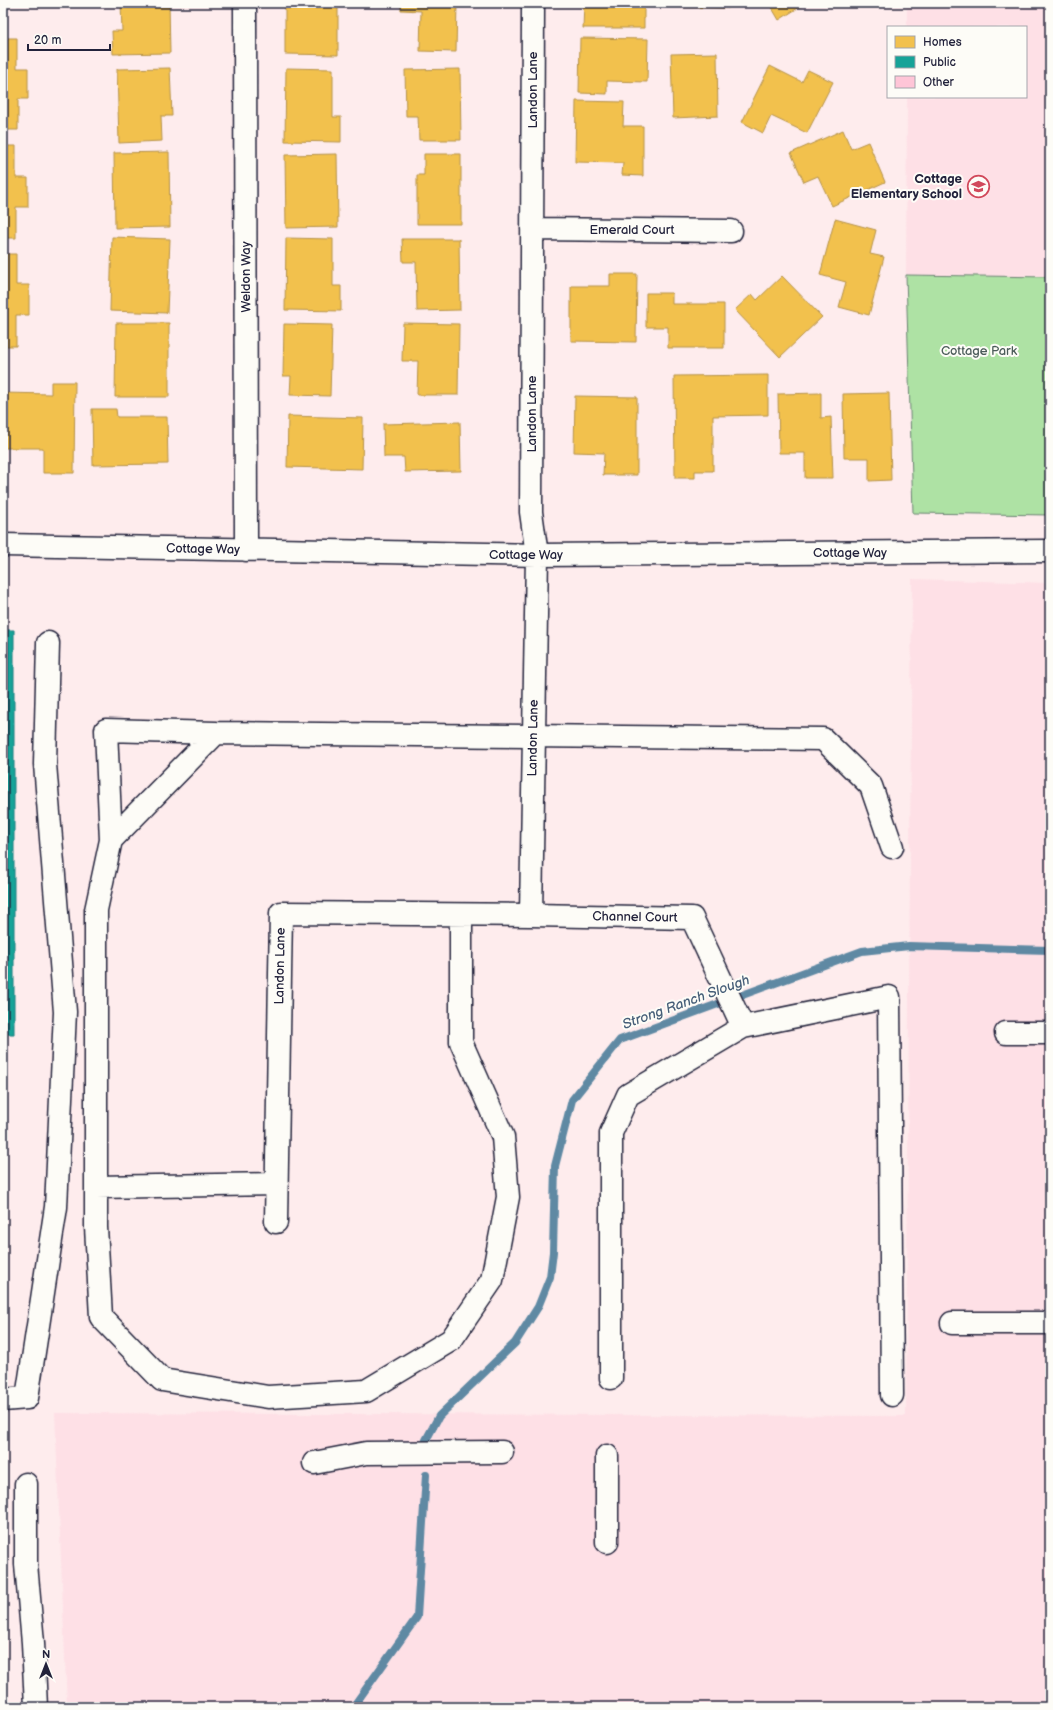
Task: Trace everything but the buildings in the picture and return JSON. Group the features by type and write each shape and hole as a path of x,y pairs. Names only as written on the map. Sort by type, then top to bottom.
{"street":[{"name":"Weldon Way","path":"245,3 246,550"},
{"name":"Landon Lane","path":"276,1222 281,913 531,915 537,555 531,512 533,3"},
{"name":"Emerald Court","path":"532,229 731,231"},
{"name":"Cottage Way","path":"3,545 537,555 1050,551"},
{"path":"3,1400 27,1398 56,1207 65,1012 45,764 48,643"},
{"path":"461,915 461,1042 503,1137 508,1197 492,1280 451,1340 366,1391 268,1397 162,1380 101,1317 96,1227 96,910 111,840 106,730 216,733 823,739 871,786 892,847"},
{"path":"111,840 216,733"},
{"name":"Channel Court","path":"531,915 692,918 741,1021"},
{"path":"611,1378 611,1132 628,1095 741,1021 889,997 892,1395"},
{"path":"1006,1033 1050,1033"},
{"path":"96,1187 277,1184"},
{"path":"952,1323 1050,1323"},
{"path":"314,1463 366,1453 502,1452"},
{"path":"607,1456 607,1542"},
{"path":"26,1484 26,1564 33,1643 36,1707"}],"shaded area":[{"name":"Cottage Elementary School","path":"907,3 1050,3 1050,277 906,275 907,98 1027,98 1027,26 907,26"},
{"path":"912,579 1050,583 1050,1707 67,1707 55,1413 906,1416"}],"green space":[{"name":"Cottage Park","path":"906,275 1050,277 1050,515 913,513"}],"waterway":[{"name":"Strong Ranch Slough","path":"426,1440 439,1416 515,1343 538,1307 550,1277 553,1252 555,1166 572,1100 620,1040 862,951 909,946 1050,950"},
{"name":"Strong Ranch Slough","path":"353,1707 417,1617 426,1475"}],"place":[{"name":"Cottage Elementary School","path":"978,186"}]}
